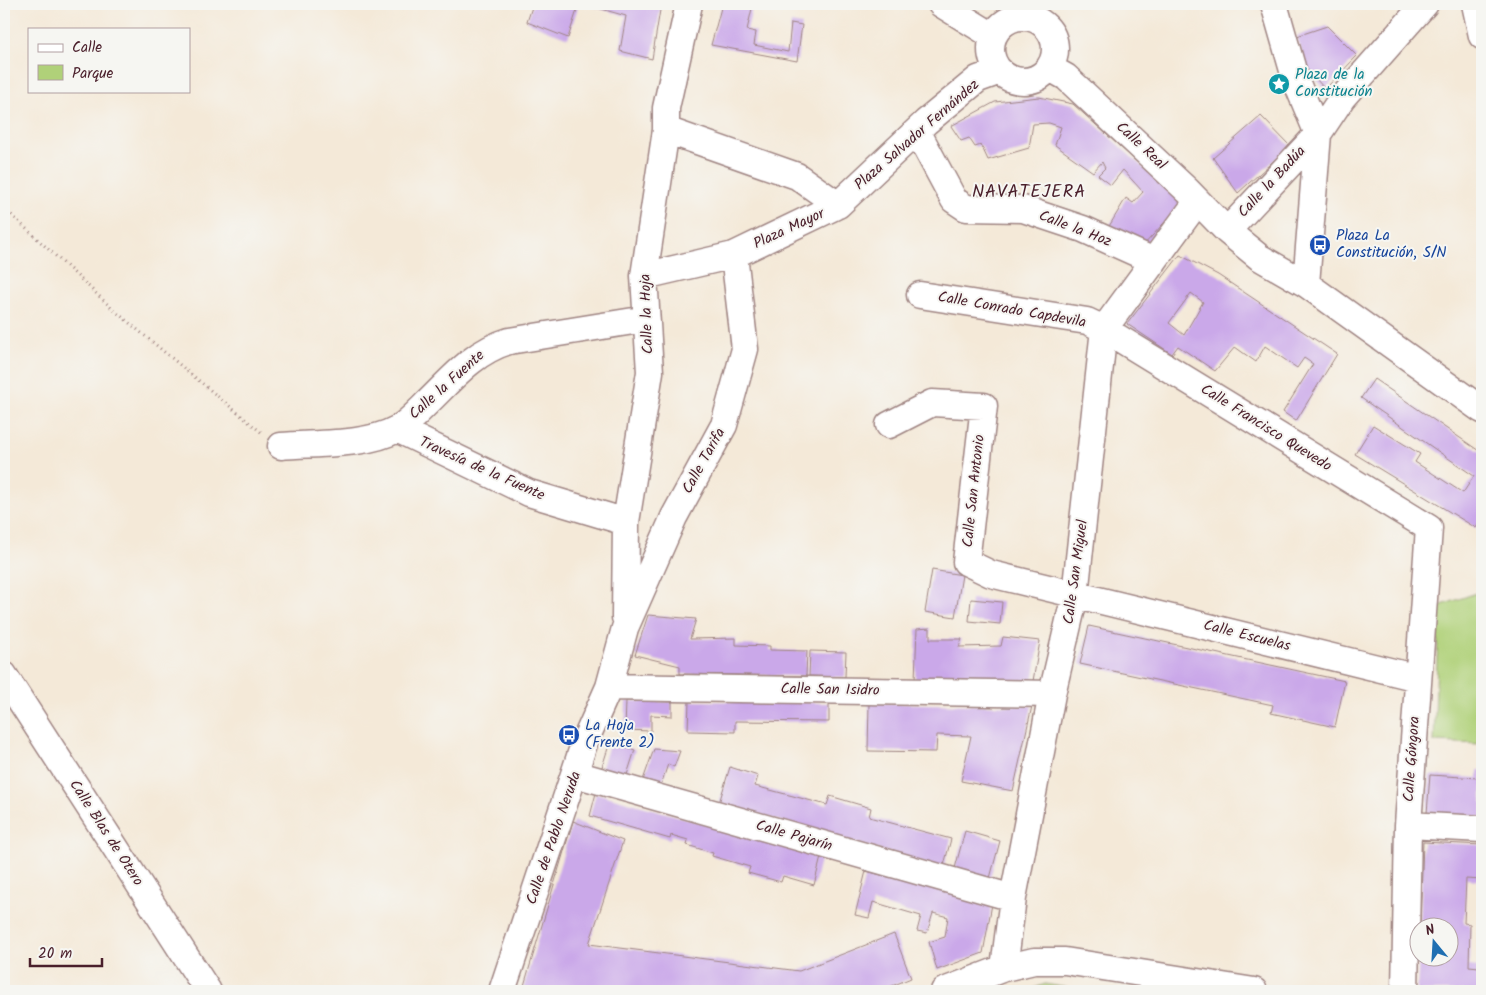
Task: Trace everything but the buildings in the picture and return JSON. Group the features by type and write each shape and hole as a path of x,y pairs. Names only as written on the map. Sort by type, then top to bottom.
{"street":[{"name":"Calle la Hoja","path":"625,628 626,522 650,372 644,276 666,130 666,108 689,4"},
{"path":"941,4 993,36"},
{"name":"Calle la Badúa","path":"1227,231 1318,134 1342,98 1425,4"},
{"path":"1475,4 1482,36"},
{"path":"1275,8 1296,81 1318,134"},
{"path":"1027,11 1042,22 1051,33 1055,44 1054,56 1050,68 1041,76 1030,81 1017,81 1006,77 1000,71 992,59 990,47 993,36 1002,25 1027,11"},
{"name":"Calle Real","path":"1050,68 1066,76 1227,231"},
{"name":"Plaza Salvador Fernández","path":"838,205 917,131 978,79 1000,71"},
{"name":"Plaza Mayor","path":"644,276 734,255 838,205 797,176 666,130"},
{"name":"Calle la Hoz","path":"917,131 954,200 966,208 1023,209 1083,229 1154,261"},
{"name":"Calle la Badúa","path":"1306,284 1318,134"},
{"path":"1104,329 1197,202"},
{"path":"1227,231 1259,257 1306,284 1482,410"},
{"name":"Calle Tarifa","path":"625,628 674,516 724,425 745,349 734,255"},
{"name":"Calle Conrado Capdevila","path":"920,295 1087,321 1104,329"},
{"name":"Calle la Fuente","path":"281,446 370,439 396,429 411,419 472,358 490,347 509,341 646,319"},
{"name":"Calle Francisco Quevedo","path":"1104,329 1429,528"},
{"name":"Calle San Miguel","path":"1004,968 1012,898 1052,694 1075,594 1104,329"},
{"name":"Calle San Antonio","path":"889,425 932,403 984,406 966,562 991,574 1075,594"},
{"name":"Travesía de la Fuente","path":"396,429 529,493 626,522"},
{"name":"Calle Góngora","path":"1405,991 1408,825 1429,528"},
{"name":"Calle Escuelas","path":"1075,594 1418,678"},
{"name":"Calle de Pablo Neruda","path":"502,991 585,742 609,686 625,628"},
{"name":"Calle Blas de Otero","path":"4,675 208,991"},
{"name":"Calle San Isidro","path":"609,686 1052,694"},
{"name":"Calle Pajarín","path":"575,774 1012,898"},
{"path":"1408,825 1482,829"},
{"path":"944,991 1004,968 1034,961 1065,961 1254,991"}],"path":[{"path":"4,208 115,311 254,427 281,446"}],"green space":[{"path":"1482,591 1482,729 1480,744 1434,742 1439,606"},
{"path":"1045,984 1086,991 1027,991"}],"place":[{"name":"Plaza de la Constitución","path":"1279,84"},
{"name":"Plaza La Constitución, S/N","path":"1320,245"},
{"name":"La Hoja (Frente 2)","path":"569,735"}],"district":[{"name":"NAVATEJERA","path":"1029,192"}]}
